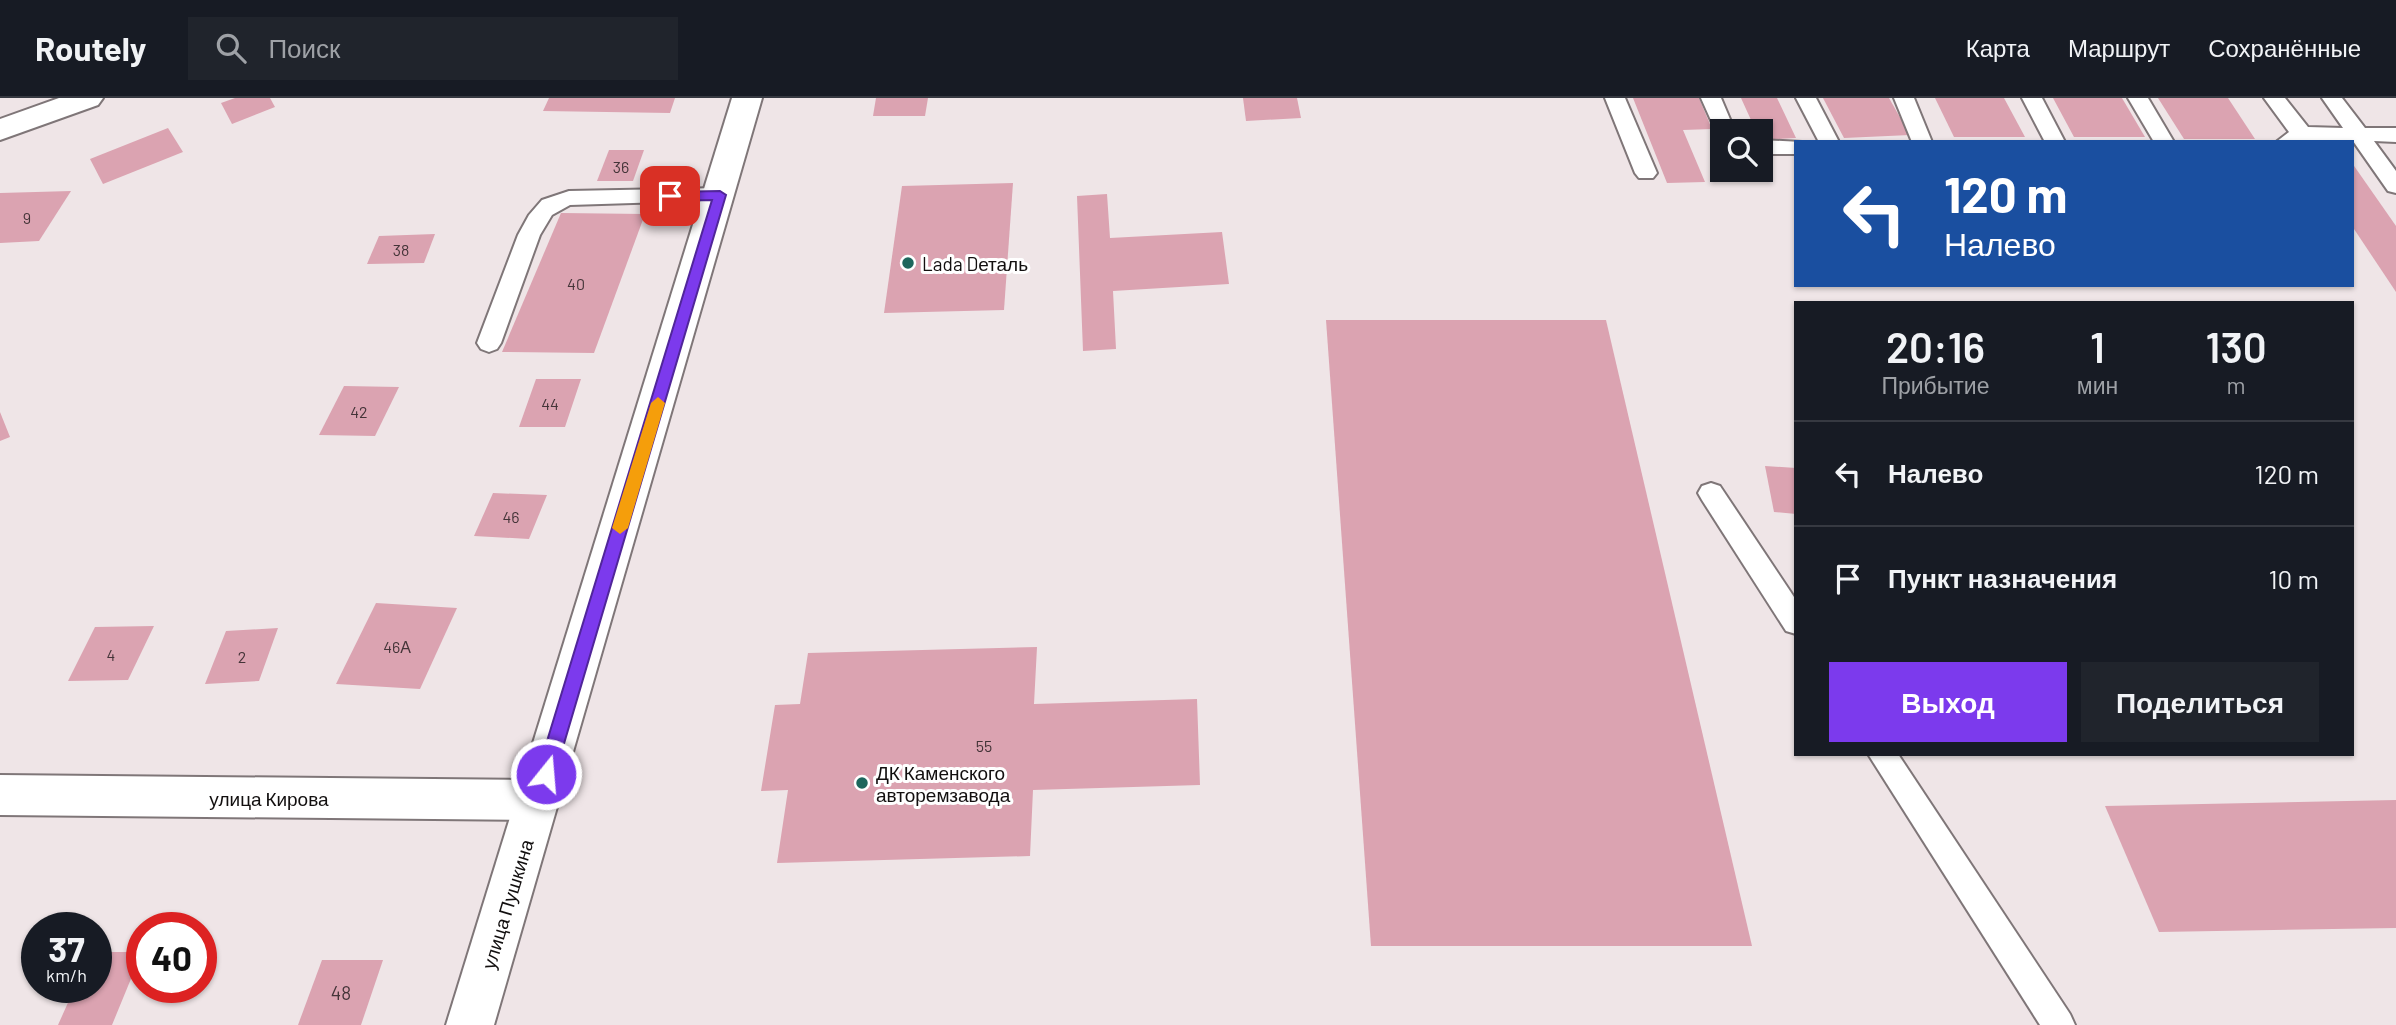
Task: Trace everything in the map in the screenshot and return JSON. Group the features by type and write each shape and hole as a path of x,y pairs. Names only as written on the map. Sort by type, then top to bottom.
{"street":[{"path":"0,130 88,98"},
{"name":"улица Пушкина","path":"470,1025 747,98"},
{"name":"улица Кирова","path":"0,795 538,800"}],"lane":[{"path":"1615,98 1646,173"},
{"path":"1711,98 1719,119"},
{"path":"1806,98 1828,140"},
{"path":"1904,98 1921,140"},
{"path":"2032,98 2054,140"},
{"path":"2138,98 2163,140"},
{"path":"2274,98 2294,138 2396,135"},
{"path":"2332,98 2396,186"},
{"path":"1773,147 1794,147"},
{"path":"489,342 529,234 542,212 555,202 569,198 720,195"},
{"path":"1711,493 1794,620"},
{"path":"1883,756 2059,1025"}],"building":[{"path":"235,98 270,98 275,107 232,124 221,103"},
{"path":"549,98 675,98 670,113 543,111"},
{"path":"876,98 928,98 925,116 873,116"},
{"path":"1243,98 1297,98 1301,118 1246,121"},
{"path":"1633,98 1699,98 1710,124 1710,129 1683,130 1705,182 1667,183"},
{"path":"1741,98 1777,98 1796,138 1773,139 1773,119 1751,119"},
{"path":"1823,98 1889,98 1910,135 1844,138"},
{"path":"1935,98 2004,98 2025,137 1954,137"},
{"path":"2053,98 2122,98 2145,137 2074,137"},
{"path":"2158,98 2228,98 2255,139 2184,139"},
{"path":"168,128 183,152 103,184 90,159"},
{"path":"609,150 644,150 633,181 597,181"},
{"path":"2354,166 2396,226 2396,292 2354,229"},
{"path":"1013,183 1004,310 884,313 902,186"},
{"path":"71,191 39,241 0,243 0,193"},
{"path":"1107,194 1110,238 1222,232 1229,284 1113,291 1116,349 1083,351 1077,196"},
{"path":"561,213 645,214 594,353 502,352"},
{"path":"435,234 424,263 367,264 379,236"},
{"path":"1326,320 1606,320 1752,946 1371,946"},
{"path":"536,379 581,379 565,427 519,427"},
{"path":"344,386 399,387 375,436 319,435"},
{"path":"0,412 10,437 0,441"},
{"path":"1765,466 1794,468 1794,514 1774,512"},
{"path":"493,493 547,495 529,539 474,536"},
{"path":"376,603 457,608 420,689 336,684"},
{"path":"154,626 128,680 68,681 95,627"},
{"path":"278,628 259,681 205,684 226,631"},
{"path":"1037,647 1034,704 1197,699 1200,785 1033,790 1030,856 777,863 788,790 761,791 775,705 800,704 808,653"},
{"path":"2396,800 2396,928 2159,932 2105,806"},
{"path":"112,952 126,952 126,991 112,1025 58,1025 68,1003 112,1003"},
{"path":"322,960 383,960 361,1025 298,1025"}],"slow traffic":[{"path":"620,528 658,403"}],"place":[{"name":"Lada Dеталь","path":"908,263"},
{"name":"ДК Каменского авторемзавода","path":"862,783"}],"route":[{"path":"546,774 720,195 670,196"}]}
